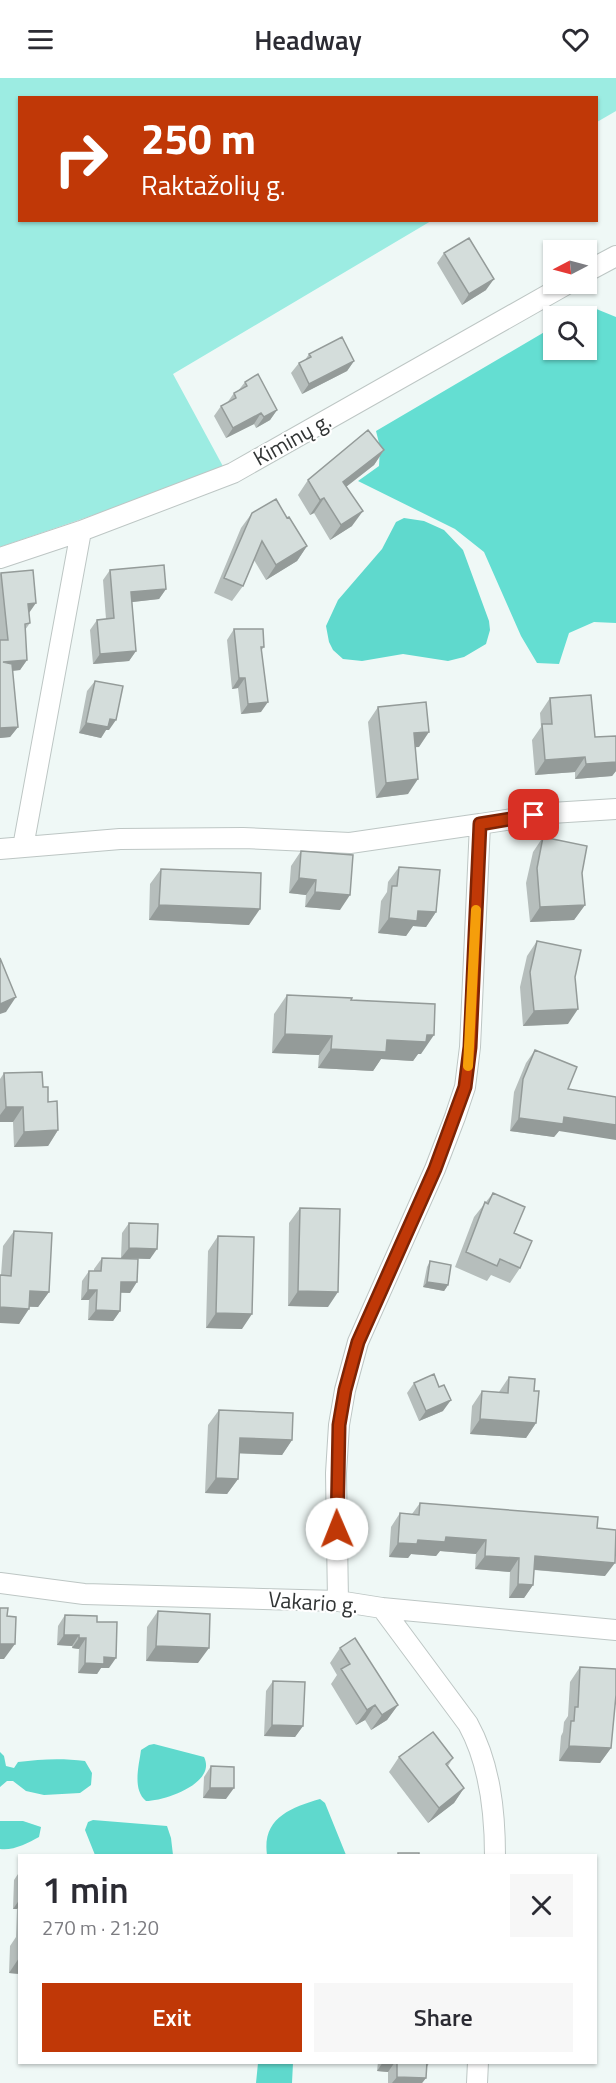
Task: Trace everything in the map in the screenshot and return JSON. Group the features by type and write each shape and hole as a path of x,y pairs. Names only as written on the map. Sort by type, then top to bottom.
{"street":[{"path":"597,267 616,256"},
{"name":"Kiminų g.","path":"0,558 81,531 232,473 549,294"},
{"path":"23,848 81,531"},
{"path":"0,849 120,839 243,838 350,843 551,813 616,809"},
{"path":"338,1601 336,1473 339,1425 345,1390 358,1342 435,1169 465,1087 470,1047 480,824"},
{"name":"Vakario g.","path":"0,1583 84,1594 338,1601 382,1608 478,1742 490,1792 495,1854"},
{"path":"382,1608 616,1630"},
{"path":"477,2083 478,2064"}],"shaded area":[{"path":"0,78 616,78 616,111 598,121 598,96 18,96 18,222 429,222 173,374 225,470 0,547"},
{"path":"597,309 616,317 616,623 594,622 569,633 559,664 537,663 521,636 484,552 455,529 358,481 379,466 380,447 376,431 543,333 543,360 597,360"},
{"path":"404,518 424,521 444,530 463,550 489,621 490,630 486,644 464,657 448,661 403,654 362,661 343,659 333,650 326,626 338,600 382,549 396,522"},
{"path":"154,1744 204,1757 206,1766 203,1775 187,1789 165,1798 146,1801 139,1790 139,1763 141,1750"},
{"path":"0,1752 4,1756 6,1766 14,1768 18,1762 27,1761 60,1759 85,1761 92,1773 91,1785 80,1793 44,1795 26,1791 13,1781 7,1781 0,1787"},
{"path":"320,1799 325,1803 346,1854 267,1854 269,1832 273,1824 298,1806"},
{"path":"93,1820 167,1826 173,1854 95,1854 85,1830 88,1822"},
{"path":"0,1821 23,1821 41,1827 39,1837 15,1848 0,1849"},
{"path":"258,2064 293,2064 292,2083 256,2083"}],"building":[{"path":"469,238 494,279 469,294 444,253"},
{"path":"342,337 354,361 309,384 299,363 311,357 309,354"},
{"path":"258,374 277,410 264,417 261,413 233,428 221,406 236,398 234,393 247,386 245,382"},
{"path":"368,430 384,450 343,482 363,511 341,525 324,498 320,500 308,480"},
{"path":"276,499 307,546 276,565 262,541 243,586 224,578 252,513"},
{"path":"164,565 166,589 131,592 136,651 100,654 97,620 114,618 110,570"},
{"path":"33,570 36,603 28,604 30,623 25,624 27,660 3,662 12,664 18,727 0,728 0,640 8,640 1,573"},
{"path":"234,629 263,629 264,647 261,647 268,702 248,704 245,678 239,678"},
{"path":"95,681 123,686 116,720 110,719 108,727 86,723"},
{"path":"591,695 595,737 616,736 616,762 586,764 585,757 545,760 542,724 552,724 550,698"},
{"path":"426,702 429,732 414,733 418,779 386,783 378,707"},
{"path":"543,837 587,846 582,873 585,905 540,907 537,868"},
{"path":"301,851 353,855 350,895 315,892 316,880 299,878"},
{"path":"399,867 440,870 436,912 418,911 417,921 389,918 392,886 397,886"},
{"path":"161,869 261,873 260,909 159,905"},
{"path":"537,941 581,950 575,977 578,1009 534,1011 530,972"},
{"path":"0,958 16,997 0,1004"},
{"path":"287,995 435,1004 434,1035 427,1035 426,1042 387,1040 386,1052 331,1049 332,1036 285,1034"},
{"path":"535,1050 577,1067 568,1089 616,1097 616,1125 564,1117 563,1124 519,1118 523,1079"},
{"path":"42,1072 43,1087 48,1087 48,1102 57,1101 58,1130 24,1132 23,1107 6,1107 4,1073"},
{"path":"493,1193 525,1207 514,1233 532,1241 520,1268 500,1259 497,1266 466,1252 485,1202 488,1204"},
{"path":"300,1208 340,1209 338,1292 298,1291"},
{"path":"129,1223 158,1224 157,1249 129,1248"},
{"path":"14,1231 52,1233 49,1292 30,1291 29,1309 0,1307 0,1275 11,1276"},
{"path":"218,1236 254,1237 252,1314 216,1313"},
{"path":"102,1258 138,1259 137,1282 121,1282 120,1311 96,1310 97,1290 88,1290 89,1271 101,1271"},
{"path":"430,1261 451,1265 448,1285 427,1282"},
{"path":"434,1374 439,1387 444,1385 451,1400 426,1411 414,1383"},
{"path":"509,1377 535,1379 534,1391 539,1391 536,1423 480,1419 482,1391 508,1393"},
{"path":"219,1410 293,1413 292,1440 240,1438 238,1479 216,1478"},
{"path":"420,1503 598,1517 597,1528 616,1530 615,1563 535,1556 533,1585 518,1584 519,1558 485,1556 486,1540 446,1537 445,1542 418,1540 417,1544 398,1543 400,1513 419,1515"},
{"path":"0,1608 8,1608 7,1616 16,1617 15,1644 0,1644"},
{"path":"158,1611 210,1614 209,1648 156,1646"},
{"path":"65,1615 97,1616 97,1622 117,1622 116,1658 104,1657 104,1664 85,1663 86,1638 79,1638 79,1635 64,1635"},
{"path":"355,1638 398,1705 382,1715 375,1705 367,1710 341,1669 350,1664 340,1648"},
{"path":"580,1667 616,1669 611,1748 569,1746 571,1721 574,1721 575,1707 578,1707"},
{"path":"273,1681 305,1682 303,1726 272,1725"},
{"path":"433,1732 453,1758 446,1764 464,1788 439,1808 399,1757"},
{"path":"211,1766 234,1767 234,1788 210,1788"},
{"path":"397,2064 427,2064 426,2078 397,2077"}],"slow traffic":[{"path":"468,1066 476,910"}],"route":[{"path":"337,1529 336,1473 339,1425 345,1390 358,1342 435,1169 465,1087 470,1047 480,824 534,815"}]}
